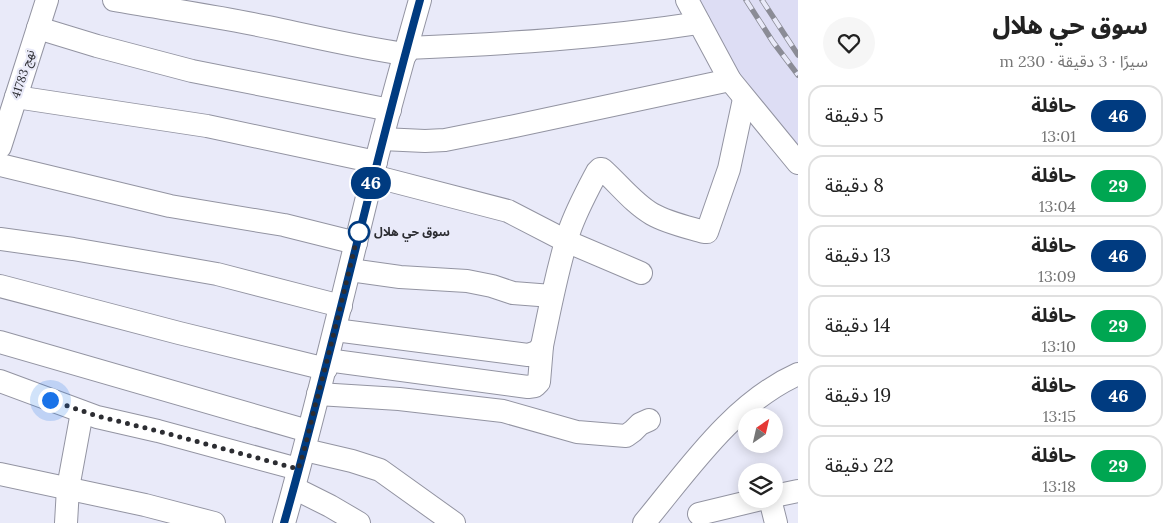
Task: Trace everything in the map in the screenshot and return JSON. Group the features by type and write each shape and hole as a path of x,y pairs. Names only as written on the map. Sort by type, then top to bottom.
{"street":[{"name":"نهج 41783","path":"0,148 47,0"},
{"path":"114,0 175,5 336,43 406,51 526,42 699,23"},
{"path":"284,523 327,364 374,169 420,0"},
{"path":"687,0 730,80 798,163"},
{"path":"38,28 192,71 390,110"},
{"path":"382,139 445,140 730,80"},
{"path":"16,97 207,126 374,169 508,211 566,241 641,273"},
{"path":"0,286 179,333 327,364 528,387 535,386 539,382 542,346 566,241 582,201 600,169 651,214 707,232 729,169 744,99"},
{"path":"0,165 170,206 284,225 356,243"},
{"path":"0,239 73,249 217,274 341,306"},
{"path":"350,270 468,281 514,293 552,296"},
{"path":"335,330 528,355 537,352 542,346"},
{"path":"0,342 302,460 330,506 359,523"},
{"path":"644,523 706,448 746,407 774,386 798,374"},
{"path":"0,381 82,412 302,460 352,461 380,470 454,523"},
{"path":"318,394 399,399 503,411 577,432 626,436 640,424 649,420"},
{"path":"66,523 68,488 82,412"},
{"path":"0,474 146,504 214,523"},
{"path":"783,494 798,491"},
{"path":"668,494 701,518 738,506"},
{"path":"772,508 776,523"}],"shaded area":[{"path":"696,0 798,0 798,155 736,77"}],"railway":[{"path":"746,0 773,42 798,75"},
{"path":"762,0 798,55"}],"bus line":[{"name":"46","path":"284,523 305,450 308,431 326,369 379,151 420,0"}],"place":[{"name":"سوق حي هلال","path":"359,232"}],"route":[{"path":"50,400 118,422 298,469 305,450 308,431 326,369 360,226 359,232"}]}
